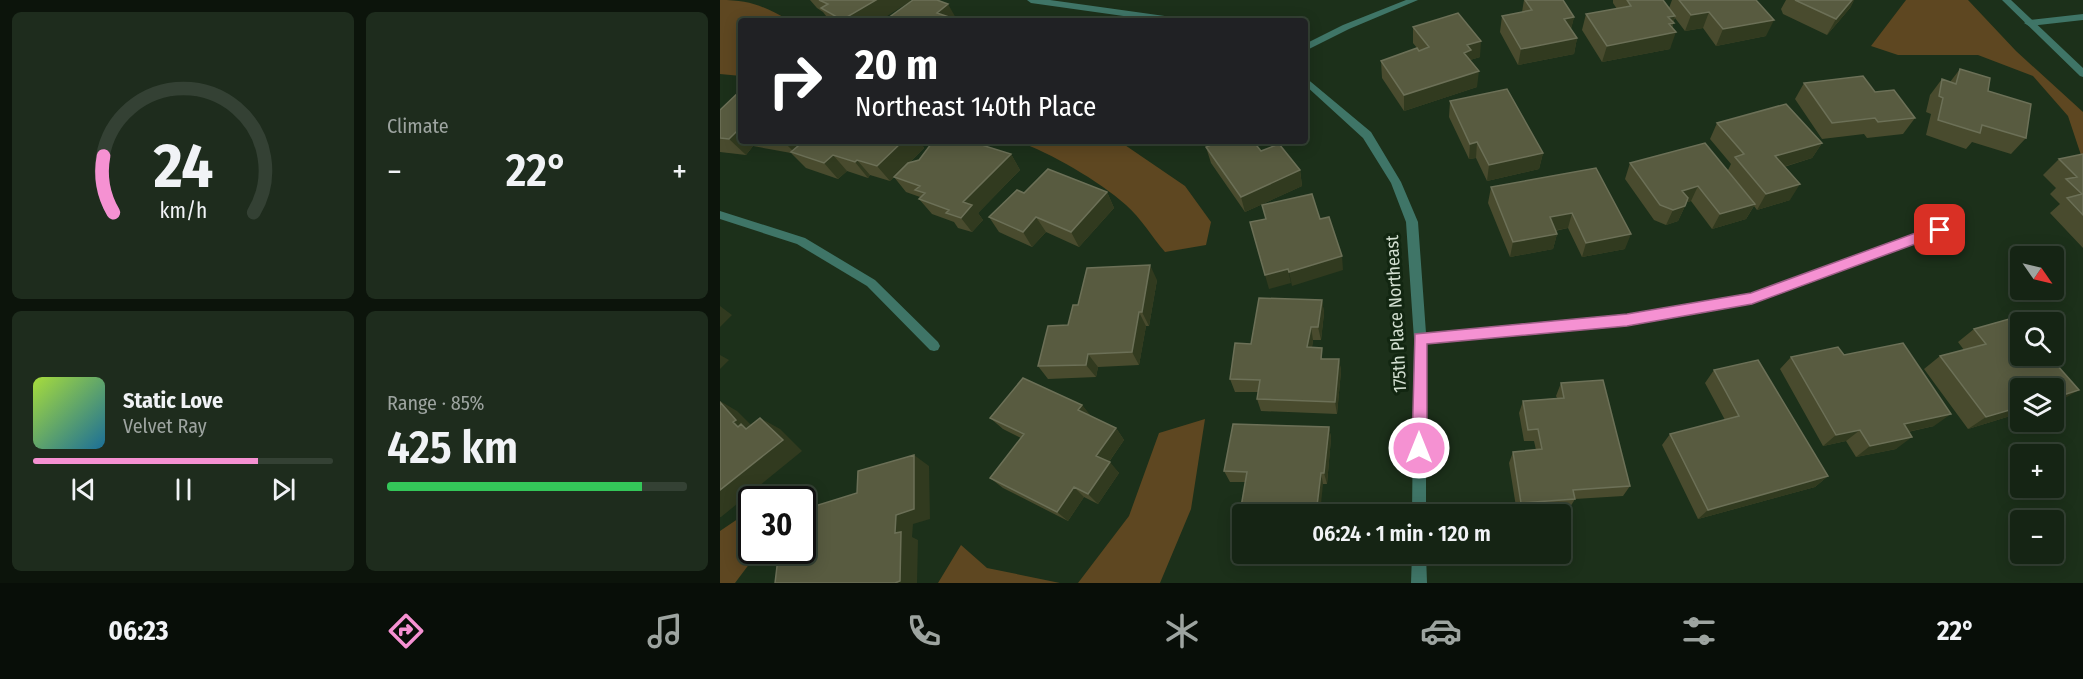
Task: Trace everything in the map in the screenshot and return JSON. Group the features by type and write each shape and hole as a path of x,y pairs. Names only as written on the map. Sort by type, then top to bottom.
{"street":[{"path":"1031,0 1158,18"},
{"path":"1308,46 1346,27 1414,0"},
{"path":"2006,0 2083,74"},
{"path":"2029,23 2083,17"},
{"name":"175th Place Northeast","path":"1308,83 1366,135 1396,182 1412,222 1420,339 1419,504"},
{"path":"720,215 801,241 871,282 934,346"},
{"path":"1420,339 1627,320 1752,298 1940,230"},
{"path":"1419,564 1419,583"}],"shaded area":[{"path":"720,0 756,5 785,18 738,18 738,76 720,74"},
{"path":"1906,0 1968,0 2016,51 2083,112 2083,161 2068,116 2033,76 1978,55 1898,55 1871,46"},
{"path":"1025,144 1123,144 1185,186 1211,222 1206,245 1165,252 1137,216 1115,196 1089,177"},
{"path":"1205,419 1191,509 1160,583 1078,583 1129,516 1159,433"},
{"path":"738,519 738,564 749,564 735,583 720,583 720,531"},
{"path":"961,545 987,568 1060,583 938,583"}],"building":[{"path":"819,0 876,0 845,18 838,18 821,8 828,4"},
{"path":"913,0 937,0 948,4 937,13 948,18 888,18"},
{"path":"1525,0 1563,0 1574,17 1564,19 1577,38 1521,49 1502,16 1532,10"},
{"path":"1627,0 1663,0 1675,16 1668,17 1674,23 1669,24 1676,32 1607,46 1586,14 1631,6"},
{"path":"1679,0 1756,0 1774,20 1723,29 1709,12 1691,15"},
{"path":"1795,0 1852,0 1836,19"},
{"path":"1458,13 1481,41 1467,45 1471,50 1464,53 1479,71 1404,95 1381,61 1417,48 1419,51 1429,47 1413,27"},
{"path":"1960,69 1990,78 1988,91 2031,104 2026,138 1982,125 1980,133 1938,120 1943,98 1939,96 1942,79 1956,84"},
{"path":"1863,76 1875,92 1894,90 1915,118 1878,122 1875,118 1832,123 1804,83"},
{"path":"1507,89 1543,153 1489,165 1477,142 1470,144 1450,101"},
{"path":"738,93 738,130 729,139 720,138 720,110"},
{"path":"1786,104 1822,143 1775,156 1800,184 1766,194 1735,157 1744,154 1717,123"},
{"path":"1705,143 1755,204 1720,214 1698,186 1682,191 1688,198 1685,206 1673,210 1660,205 1630,163"},
{"path":"800,144 900,144 877,166 833,155 824,163 791,152"},
{"path":"931,144 979,144 1011,154 963,202 972,205 961,218 946,213 949,210 919,199 925,193 915,190 920,186 894,177 908,163 919,160"},
{"path":"1214,144 1255,144 1261,151 1279,144 1300,170 1241,197 1206,147"},
{"path":"2083,154 2083,215 2067,198 2082,194 2066,179 2077,177 2059,159"},
{"path":"1596,168 1631,234 1586,243 1572,213 1550,217 1557,234 1513,242 1491,187"},
{"path":"1048,169 1107,192 1071,232 1036,217 1023,232 989,217 1017,190 1024,193"},
{"path":"1312,194 1320,219 1329,217 1342,256 1289,272 1288,269 1265,275 1250,222 1266,219 1262,205"},
{"path":"1150,265 1132,352 1088,354 1086,365 1038,366 1048,326 1068,325 1073,305 1078,305 1087,268"},
{"path":"1259,298 1322,300 1318,327 1311,327 1307,347 1322,348 1321,359 1339,359 1335,402 1257,399 1260,380 1230,379 1235,343 1251,344"},
{"path":"2010,319 2010,366 2058,366 2079,390 2064,395 2064,378 2010,378 2010,410 1986,417 1940,356 1986,344 1974,329"},
{"path":"1903,343 1951,414 1904,424 1912,437 1870,446 1860,430 1836,435 1791,357 1838,347 1844,355"},
{"path":"1758,360 1828,476 1708,510 1670,434 1739,416 1714,370"},
{"path":"1023,378 1082,405 1078,410 1116,428 1096,456 1110,462 1088,494 1074,487 1057,512 990,478 1024,434 990,418"},
{"path":"1603,380 1630,486 1573,490 1575,499 1521,503 1513,452 1542,449 1538,429 1528,430 1523,401 1564,398 1561,383"},
{"path":"720,402 736,420 733,422 738,427 741,424 746,429 760,418 783,440 720,490"},
{"path":"1233,424 1329,427 1324,473 1321,473 1317,504 1242,504 1247,472 1224,471"},
{"path":"914,455 914,509 896,515 895,533 901,532 900,581 895,583 775,583 777,564 816,564 816,506 857,493 858,471"}],"route":[{"path":"1419,448 1420,339 1627,320 1752,298 1940,230"}]}
